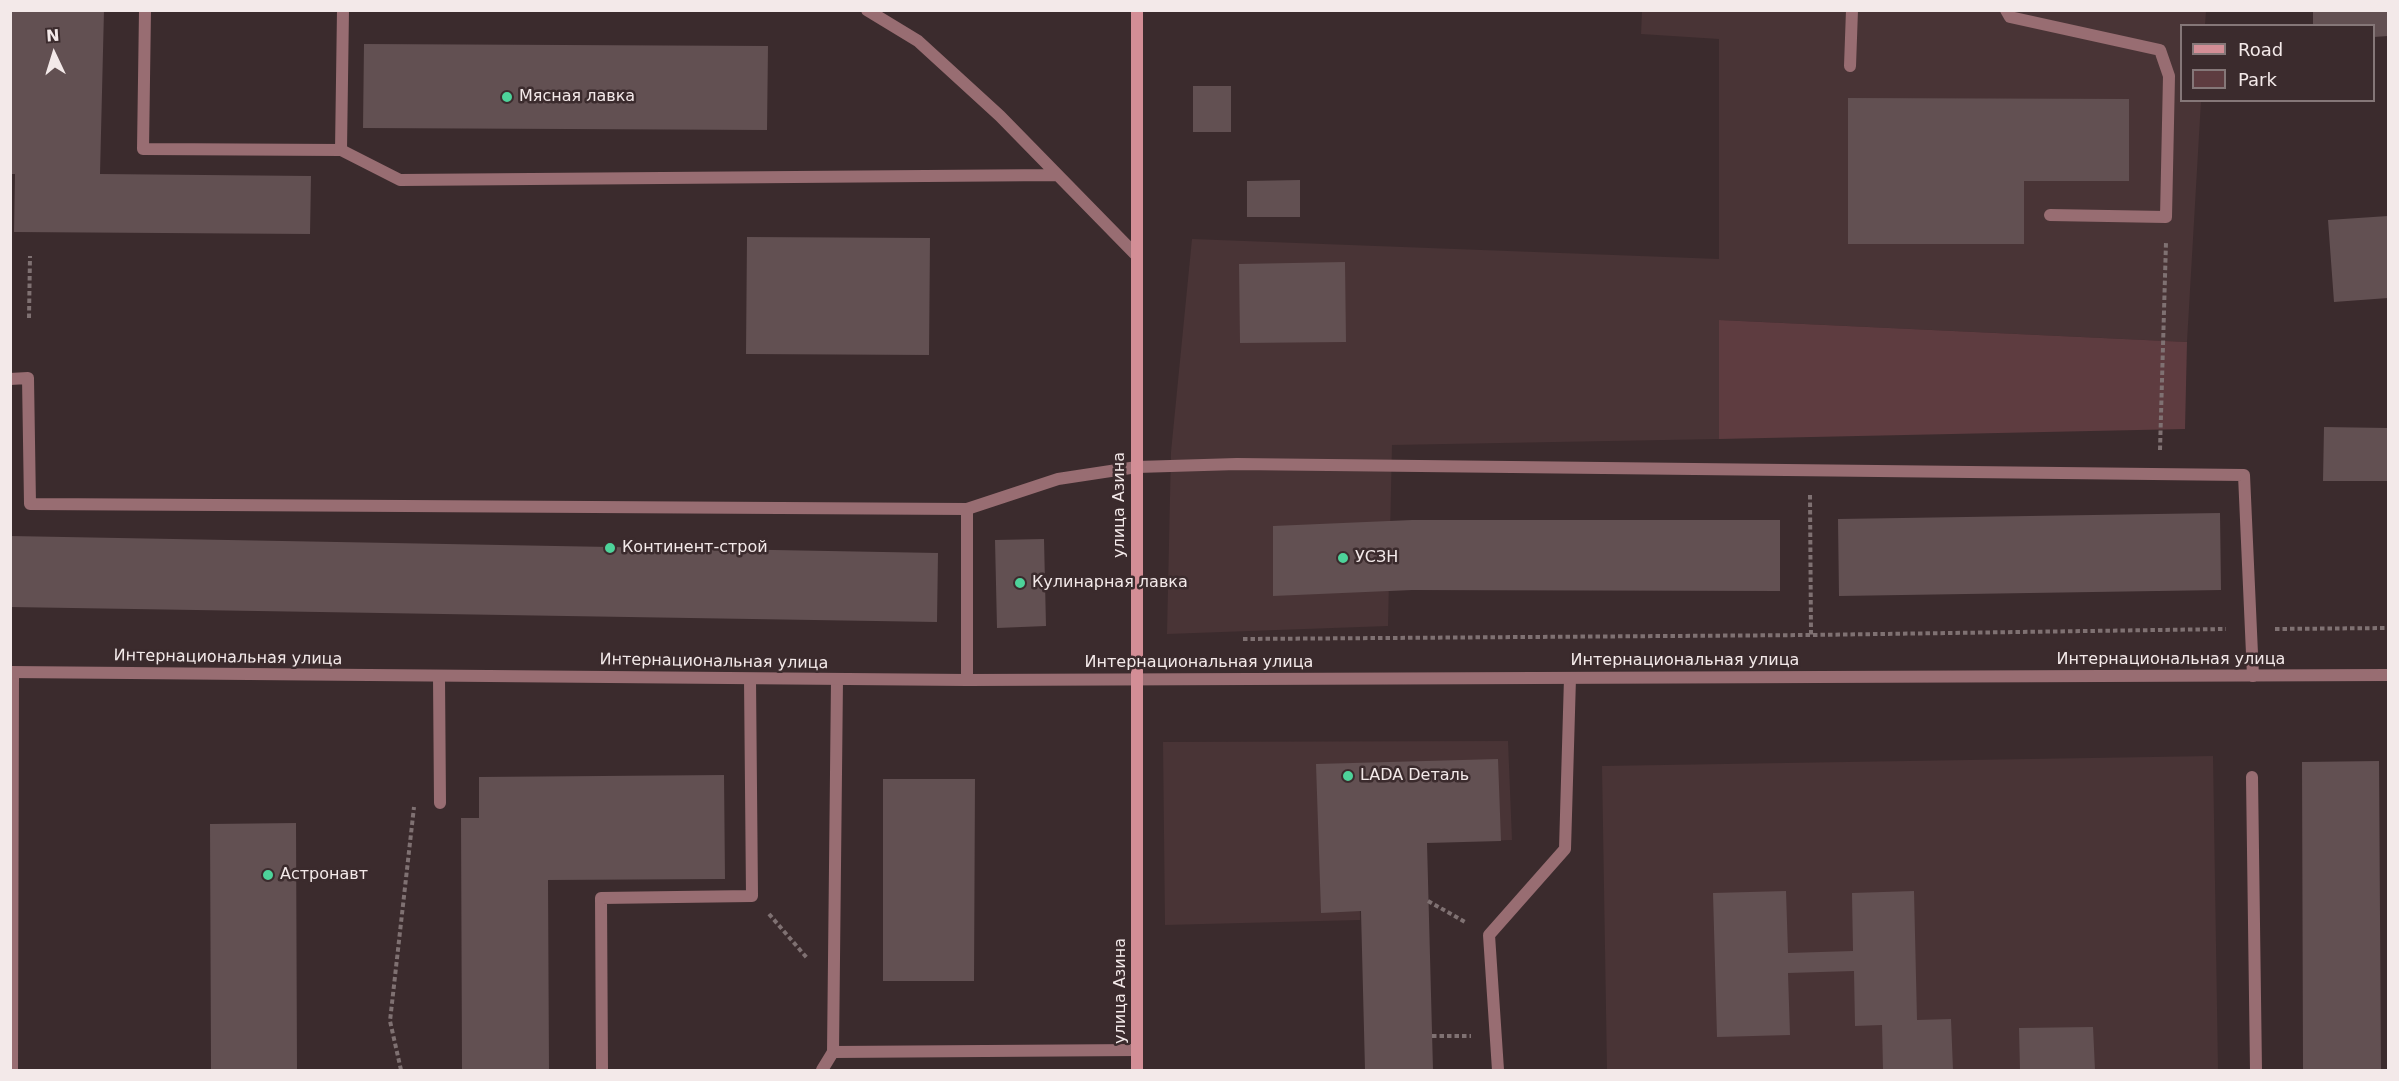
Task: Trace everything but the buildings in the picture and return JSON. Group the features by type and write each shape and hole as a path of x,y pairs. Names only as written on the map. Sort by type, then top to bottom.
{"main road":[{"name":"улица Азина","path":"1137,10 1137,1071"}],"street":[{"path":"145,10 143,149 341,150 400,180 1058,175"},
{"path":"341,150 344,10"},
{"path":"867,10 918,40 1000,116 1137,256"},
{"path":"1850,66 1852,10"},
{"path":"2006,10 2010,17 2160,50 2169,76 2166,217 2050,215"},
{"path":"10,379 28,378 30,504 967,509 1058,479 1137,467 1237,464 2244,475 2253,676"},
{"path":"967,509 967,680"},
{"path":"12,672 12,1071"},
{"name":"Интернациональная улица","path":"12,672 837,680 2388,675"},
{"path":"439,677 440,803"},
{"path":"1498,1071 1489,935 1565,849 1570,678"},
{"path":"602,1071 601,898 752,896 750,679"},
{"path":"822,1071 833,1052 837,680"},
{"path":"2252,777 2256,1071"},
{"path":"833,1052 1137,1050"}],"path":[{"path":"2160,474 2166,217"},
{"path":"29,318 30,256"},
{"path":"1810,471 1811,635"},
{"path":"1243,639 2388,628"},
{"path":"401,1071 390,1022 411,825 416,803"},
{"path":"752,896 834,988"},
{"path":"1428,901 1489,935"},
{"path":"1432,1036 1496,1036"}],"shaded area":[{"path":"1642,11 2206,11 2205,24 2180,24 2180,102 2201,102 2187,342 1719,320 1719,439 1392,445 1388,626 1167,634 1171,452 1192,239 1719,259 1719,39 1641,34"},
{"path":"1508,741 1512,840 1359,844 1360,920 1165,925 1163,742"},
{"path":"2213,756 2218,1070 1607,1070 1602,766"}],"green space":[{"path":"1719,320 2187,342 2185,429 1719,439"}],"place":[{"name":"Мясная лавка","path":"507,97"},
{"name":"Континент-строй","path":"610,548"},
{"name":"УСЗН","path":"1343,558"},
{"name":"Кулинарная лавка","path":"1020,583"},
{"name":"LADA Dеталь","path":"1348,776"},
{"name":"Астронавт","path":"268,875"}]}
